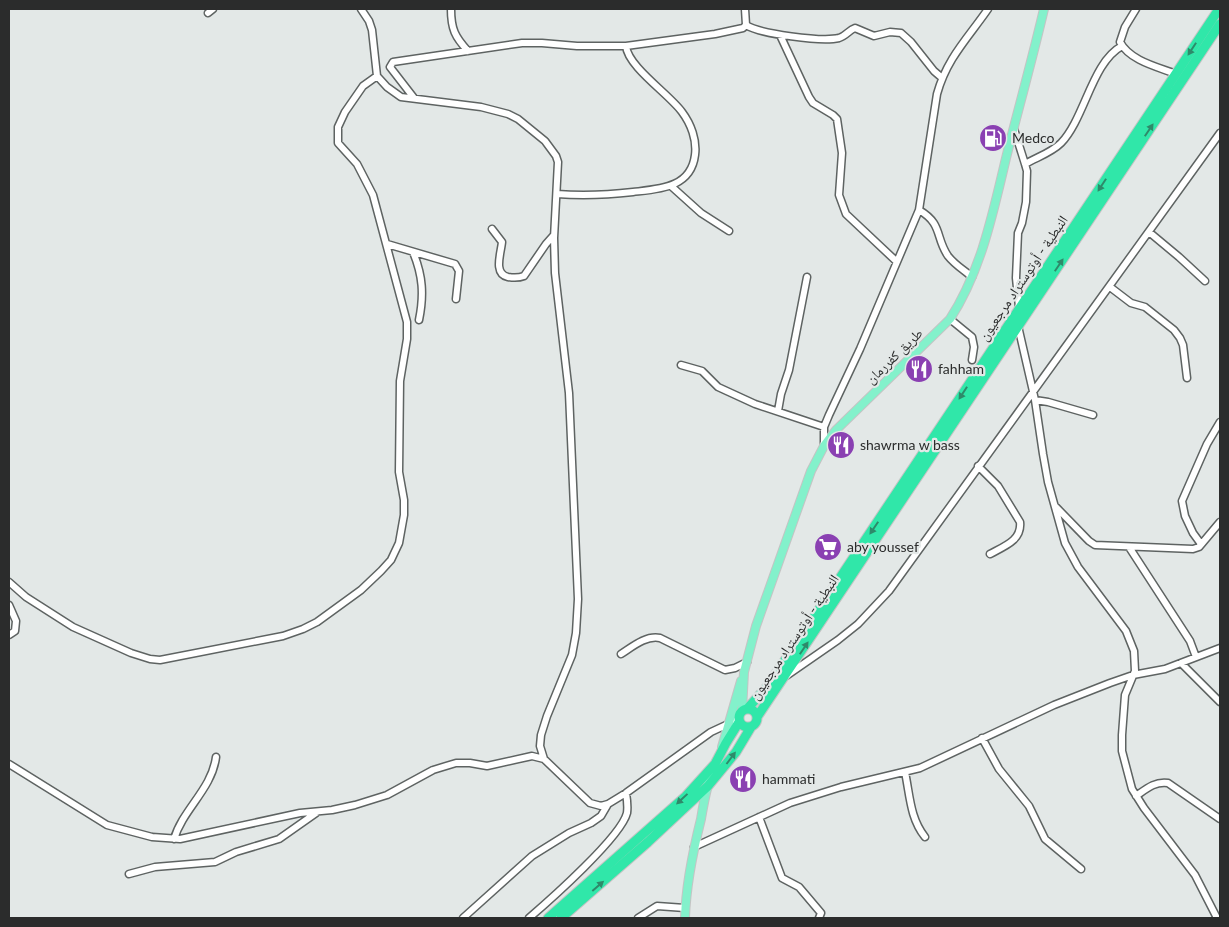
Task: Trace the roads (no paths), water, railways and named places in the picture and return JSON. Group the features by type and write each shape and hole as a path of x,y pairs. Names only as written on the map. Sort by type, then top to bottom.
{"highway":[{"name":"النبطية - أوتوستراد مرجعيون","path":"548,918 686,796 715,764 742,715 766,688 792,650 1219,9"},
{"name":"النبطية - أوتوستراد مرجعيون","path":"751,727 756,723 757,718 784,677 1220,24"},
{"path":"562,918 708,786 736,752 751,727 743,726 742,715 755,712 757,718"}],"main road":[{"name":"طريق كفررمان","path":"742,715 744,672 756,626 811,471 824,446 836,430 950,319 972,277 993,212 1044,9"},
{"path":"719,754 734,699 744,672"},
{"path":"685,918 694,847 715,764"}],"street":[{"path":"361,9 369,21 372,30 377,76 395,93 401,97 492,109 508,114 518,119 545,141 556,156 558,169 554,234 556,289 570,409 578,607 572,655 541,735 540,746 544,759 590,803 601,806 626,793 711,732 742,715"},
{"path":"451,9 453,30 459,41 468,51"},
{"path":"745,9 746,25"},
{"path":"824,446 824,427 871,324 919,210 941,77 950,60 988,9"},
{"path":"1136,9 1122,35 1120,42 1122,46 1134,56 1176,74"},
{"path":"414,98 393,71 390,64 502,45 532,42 577,46 626,46 738,30 746,25"},
{"path":"746,25 757,30 780,35 827,39 842,37 856,28 874,36 896,32 908,38 941,77"},
{"path":"780,35 808,97 813,103 837,119 842,153 839,195 843,210 851,220 896,261"},
{"path":"556,194 612,195 658,190 672,186 685,177 694,162 696,150 690,124 675,104 632,60 626,46"},
{"path":"1025,164 1048,153 1061,143 1070,130 1103,67 1113,53 1122,46"},
{"path":"9,582 26,597 73,627 131,653 160,660 283,636 317,622 361,590 390,560 400,543 404,514 404,500 399,472 400,390 407,339 407,322 373,195 357,164 338,143 337,136 338,126 353,99 363,86 377,76"},
{"path":"1014,128 1027,172 1026,202 1022,224 1018,233 1016,278 1020,300 1019,310"},
{"path":"784,677 838,640 867,616 889,591 1220,133"},
{"path":"672,186 701,213 729,231"},
{"path":"919,210 929,216 935,224 949,257 972,277"},
{"path":"492,229 502,242 499,263 501,274 513,277 524,276 554,234"},
{"path":"1149,232 1205,281"},
{"path":"387,244 455,264 459,271 456,300"},
{"path":"414,252 421,280 419,320"},
{"path":"778,411 781,394 789,370 807,277"},
{"path":"1110,287 1131,303 1145,307 1174,330 1183,345 1188,378"},
{"path":"950,319 972,337 974,347 972,360"},
{"path":"1018,326 1026,354 1032,392 1036,400 1043,454 1054,505 1065,543 1073,558 1126,630 1134,651 1134,675 1125,695 1122,751 1128,776 1136,796 1191,869 1217,918"},
{"path":"681,365 702,371 718,387 754,404 824,427"},
{"path":"1036,400 1093,415"},
{"path":"1201,544 1185,516 1182,502 1207,444 1220,422"},
{"path":"978,466 998,486 1020,522 1021,529 1018,536 990,554"},
{"path":"1054,505 1089,541 1095,544 1193,549 1197,548 1220,522"},
{"path":"1129,546 1190,641 1196,657"},
{"path":"9,605 17,625 15,631 9,635"},
{"path":"621,654 654,636 725,670 735,668 747,662"},
{"path":"694,847 790,803 929,764 1054,705 1134,675 1159,671 1220,648"},
{"path":"1181,663 1220,702"},
{"path":"982,738 998,769 1029,806 1045,839 1081,869"},
{"path":"9,764 107,825 152,837 174,839 193,837 300,813 320,812 355,805 387,795 433,770 456,763 486,766 532,756 544,759"},
{"path":"174,839 182,820 210,778 216,757"},
{"path":"905,772 914,820 925,838"},
{"path":"1136,796 1149,786 1163,782 1168,783 1220,819"},
{"path":"529,918 570,881 605,845 623,822 627,814 626,793"},
{"path":"464,918 532,856 569,833 602,816 608,804"},
{"path":"129,874 155,868 215,862 236,852 280,840 304,821 320,812"},
{"path":"759,817 782,878 799,887 821,913 819,918"},
{"path":"570,881 579,890"},
{"path":"638,918 656,906 685,908"}],"place":[{"name":"Medco","path":"993,138"},
{"name":"fahham","path":"919,369"},
{"name":"shawrma w bass","path":"841,445"},
{"name":"aby youssef","path":"828,547"},
{"name":"hammati","path":"743,779"}]}
